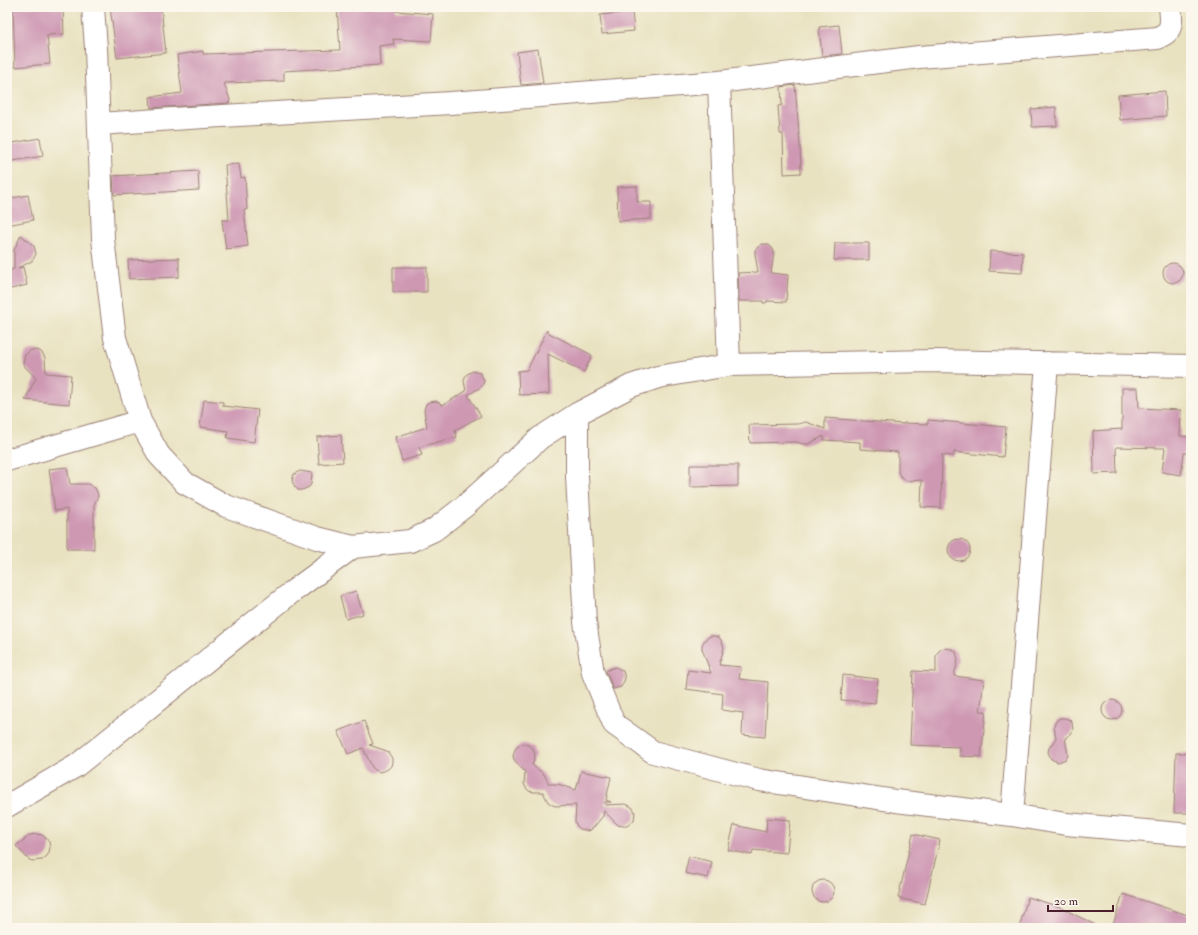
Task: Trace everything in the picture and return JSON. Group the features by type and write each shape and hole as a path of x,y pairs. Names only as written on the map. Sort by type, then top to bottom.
{"street":[{"path":"93,7 103,238 115,338 140,421 159,454 185,483 226,506 317,538 353,547 410,541 434,530 465,506 540,438 577,414 631,386 658,376 729,365 933,361 1191,366"},
{"path":"99,124 451,104 719,82 919,56 1158,38 1167,33 1170,27 1170,7"},
{"path":"719,82 729,365"},
{"path":"1012,815 1047,363"},
{"path":"577,414 577,477 585,622 593,673 614,724 653,752 759,780 896,801 1012,815 1066,824 1191,835"},
{"path":"7,460 140,421"},
{"path":"7,806 76,766 292,592 353,547"}],"building":[{"path":"13,7 63,7 64,34 47,35 50,64 15,67"},
{"path":"110,7 161,7 166,53 117,58"},
{"path":"337,7 396,7 396,11 433,14 431,41 393,39 394,44 379,46 380,65 284,71 284,81 224,83 230,100 229,103 151,108 150,97 182,93 177,55 203,51 203,54 340,50"},
{"path":"632,12 634,31 602,34 600,15"},
{"path":"839,25 842,54 822,56 819,27"},
{"path":"538,49 543,83 521,85 517,52"},
{"path":"795,85 801,173 784,174 783,134 780,134 778,106 782,105 781,87"},
{"path":"1165,91 1166,116 1120,120 1118,95"},
{"path":"1056,107 1057,126 1032,127 1031,109"},
{"path":"40,138 43,156 7,162 7,144"},
{"path":"239,164 241,178 245,177 247,210 244,210 248,246 226,249 222,220 229,220 225,165"},
{"path":"198,171 199,190 114,195 113,176"},
{"path":"637,186 637,202 651,202 651,219 618,221 617,187"},
{"path":"28,195 33,220 7,225 7,199"},
{"path":"21,235 34,246 36,254 32,261 18,268 23,267 27,285 7,290 7,271 14,269 14,250"},
{"path":"835,243 869,243 869,260 834,260"},
{"path":"763,244 767,244 773,249 774,253 771,273 788,275 786,302 767,301 766,303 763,303 763,301 739,301 738,273 758,272 755,250"},
{"path":"990,251 1023,253 1022,273 989,271"},
{"path":"179,258 179,277 129,279 128,260"},
{"path":"1173,263 1180,266 1183,273 1180,280 1173,283 1166,280 1163,273 1166,266"},
{"path":"393,267 427,267 427,292 393,292"},
{"path":"547,330 547,332 592,355 584,372 548,354 549,394 519,395 518,371 527,370"},
{"path":"31,350 40,351 43,354 45,358 46,373 71,375 69,404 25,400 36,378 23,363 25,355"},
{"path":"473,371 480,373 484,380 481,387 468,395 481,416 455,430 457,437 419,447 422,455 402,461 395,437 427,427 424,410 426,404 436,401 443,405 466,391 464,381 465,377"},
{"path":"1122,388 1138,388 1139,408 1181,410 1180,436 1191,437 1191,453 1184,453 1181,475 1162,472 1165,448 1116,447 1117,473 1094,474 1093,431 1122,429"},
{"path":"204,400 223,402 223,406 258,410 254,442 227,438 228,431 200,427"},
{"path":"825,418 904,424 928,424 928,420 1006,427 1003,457 954,452 954,456 942,455 941,508 921,507 922,480 907,481 900,476 898,472 898,452 860,449 860,442 824,440 824,436 808,444 796,442 750,443 749,425 798,424 806,422 825,429"},
{"path":"341,435 343,462 319,464 317,437"},
{"path":"690,465 738,465 738,486 690,487"},
{"path":"67,467 70,484 88,484 95,488 97,492 98,496 94,505 94,549 67,549 67,509 55,511 49,469"},
{"path":"300,471 312,473 311,484 309,487 298,490 292,481 294,474"},
{"path":"959,539 967,542 970,550 967,558 959,561 951,558 948,550 951,542"},
{"path":"356,591 363,614 346,619 340,596"},
{"path":"710,636 719,637 723,644 724,648 719,665 741,667 739,679 768,682 765,737 742,735 743,713 722,710 723,694 686,689 688,670 711,673 702,649 704,641"},
{"path":"944,648 952,649 956,652 958,660 954,676 984,680 980,711 986,711 981,757 960,756 960,747 910,745 913,671 936,672 937,653"},
{"path":"616,667 623,671 625,679 621,687 613,689 606,671"},
{"path":"843,675 878,679 875,703 841,700"},
{"path":"1112,700 1119,703 1122,710 1119,717 1112,720 1105,717 1102,710 1105,703"},
{"path":"1060,718 1071,720 1073,730 1071,734 1065,738 1068,755 1066,759 1058,762 1051,759 1048,752 1056,738 1054,727 1055,723"},
{"path":"364,721 373,744 369,745 387,751 392,758 391,766 384,771 379,772 372,767 363,748 348,754 338,731"},
{"path":"521,744 526,744 533,748 535,756 532,765 544,774 549,784 558,784 576,790 581,771 611,777 606,800 611,802 605,802 605,805 626,804 630,806 635,812 634,820 627,826 618,825 604,811 603,816 589,831 580,829 575,822 576,805 555,806 548,802 543,792 529,791 526,788 524,784 525,772 513,757 515,749"},
{"path":"1176,753 1191,753 1191,813 1174,813"},
{"path":"767,818 790,820 787,853 753,850 752,855 728,850 734,825 766,832"},
{"path":"913,834 940,840 925,904 898,898"},
{"path":"30,835 42,835 46,838 50,847 49,853 46,857 42,860 32,861 28,859 16,846"},
{"path":"689,856 712,862 708,878 685,873"},
{"path":"823,880 831,883 834,891 831,899 823,902 815,899 812,891 815,883"},
{"path":"1123,894 1191,916 1191,928 1112,928"},
{"path":"1028,897 1060,907 1101,928 1019,928"}]}
